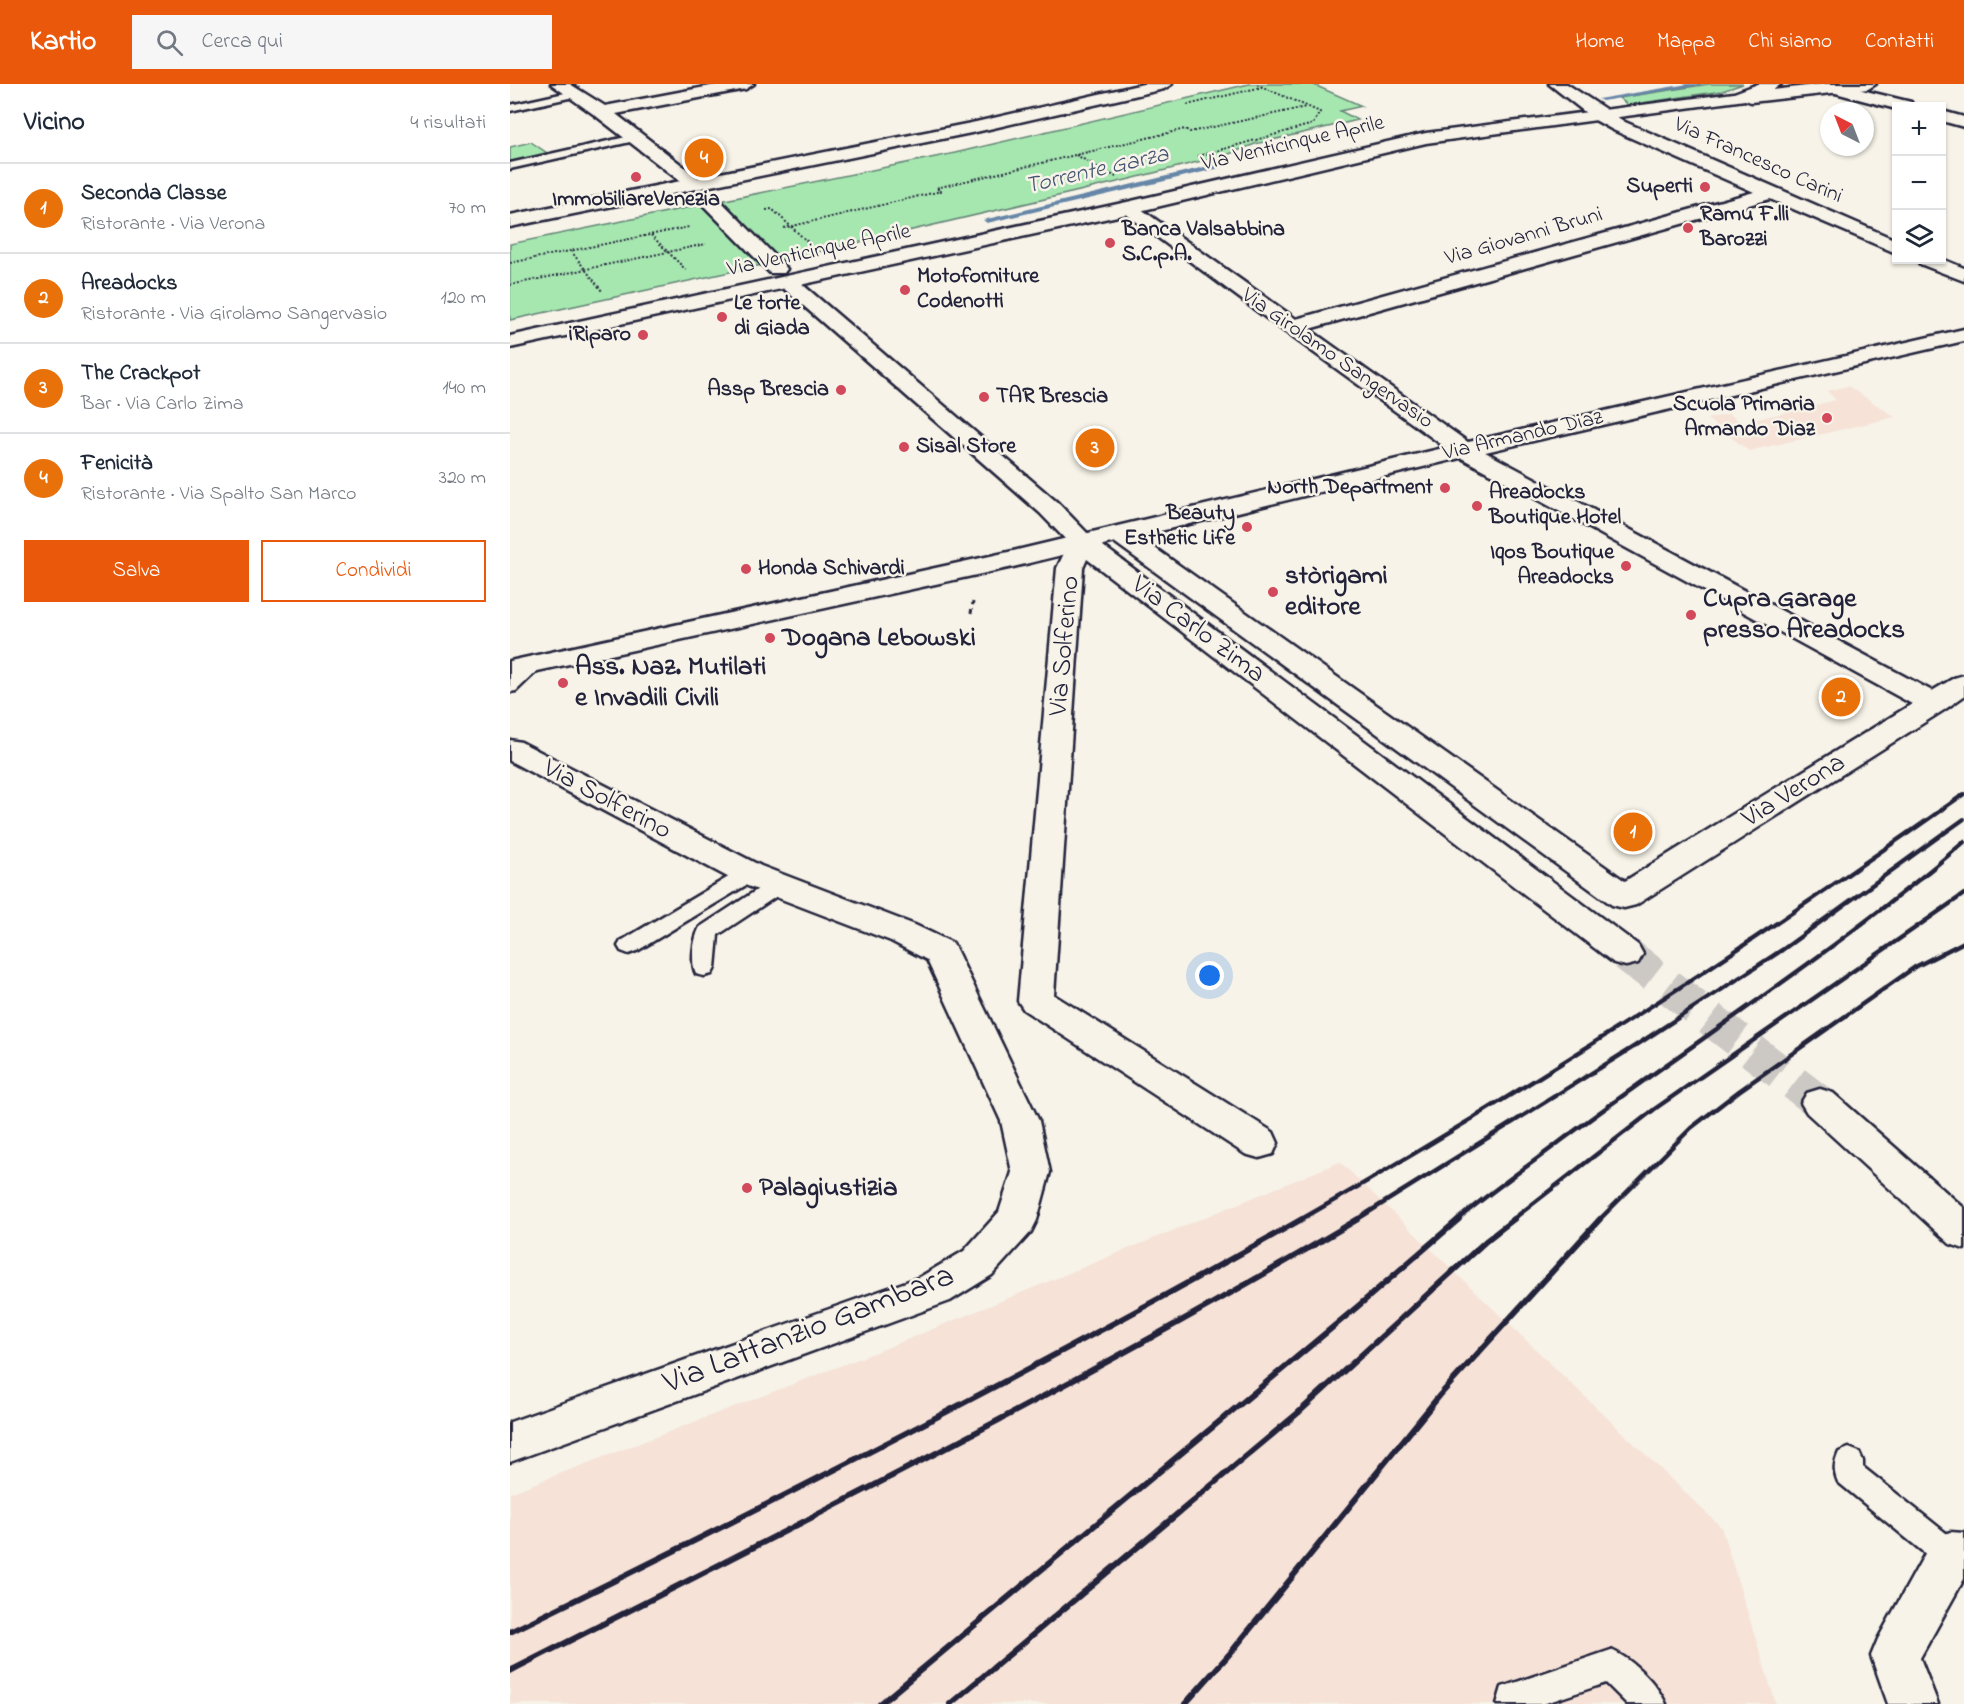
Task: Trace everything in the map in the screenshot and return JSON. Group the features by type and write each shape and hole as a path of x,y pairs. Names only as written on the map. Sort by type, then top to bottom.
{"street":[{"path":"602,112 746,84"},
{"path":"510,221 976,127 1164,84"},
{"name":"Via Francesco Carini","path":"1557,84 1601,116 1892,245"},
{"name":"Via Venticinque Aprile","path":"510,342 783,276 1127,208 1426,138 1737,98 1773,84"},
{"path":"1737,98 1868,84"},
{"path":"1834,88 1892,103"},
{"path":"567,89 602,112 695,184"},
{"path":"1946,117 1964,122"},
{"name":"Via Giovanni Bruni","path":"1291,327 1770,193"},
{"name":"Via Carlo Zima","path":"708,199 783,276 1042,502 1082,542 1626,954"},
{"name":"Via Girolamo Sangervasio","path":"1127,208 1464,450 1934,704"},
{"path":"1937,264 1964,275"},
{"name":"Via Armando Diaz","path":"1082,542 1464,450 1964,334"},
{"name":"Via Carlo Zima","path":"1119,534 1624,897"},
{"name":"Via Solferino","path":"522,667 1082,542"},
{"name":"Via Solferino","path":"1082,542 1070,568 1036,1001 1259,1143"},
{"name":"Via Verona","path":"1624,897 1964,684"},
{"name":"Via Solferino","path":"510,749 749,874 903,933"},
{"name":"Via Lattanzio Gambara","path":"510,1442 935,1289 978,1263 1017,1220 1031,1172 1020,1121 941,952 903,933"},
{"path":"1820,1103 1964,1232"},
{"path":"1913,1704 1895,1656 1957,1556"}],"lane":[{"path":"510,108 567,89"},
{"path":"510,166 635,138"},
{"path":"510,687 522,667"},
{"path":"629,946 749,874"},
{"path":"704,968 708,932 779,885"},
{"path":"1849,1461 1848,1473 1957,1556"},
{"path":"1513,1704 1513,1698 1611,1666 1650,1704"}],"path":[{"path":"1256,84 1320,112 1313,124"},
{"path":"510,285 791,226 941,191 936,188 1185,129 1190,132 1306,106"},
{"path":"1076,155 1120,178"},
{"path":"510,263 772,209 813,247"},
{"path":"651,234 689,274"},
{"path":"571,251 603,292"}],"shaded area":[{"name":"Scuola Primaria Armando Diaz","path":"1848,386 1895,417 1749,451 1707,419 1729,414 1742,423 1836,400 1827,391"},
{"path":"1340,1162 1721,1527 1776,1704 510,1704 510,1493 884,1349"}],"green space":[{"path":"1249,84 1312,84 1362,106 1340,111 1358,120 1255,144 1229,154 1126,180 771,263 510,320 510,244 955,153"},
{"path":"1709,84 1743,84 1722,91 1628,105 1619,98"},
{"path":"531,142 550,155 510,165 510,147"}],"waterway":[{"name":"Torrente Garza","path":"1602,99 1703,84"},
{"name":"Torrente Garza","path":"987,220 1217,166"}],"tunnel":[{"path":"1626,954 1820,1103"}],"railway":[{"path":"1907,834 1964,794"},
{"path":"1943,834 1964,819"},
{"path":"1300,1220 1455,1129 1609,1034 1760,935 1909,832"},
{"path":"1356,1220 1635,1046 1782,950 1945,832"},
{"path":"1457,1220 1613,1103 1816,958 1916,882 1964,842"},
{"path":"1512,1220 1656,1108 1964,894"},
{"path":"1600,1219 1691,1128 1739,1091 1915,967 1964,942"},
{"path":"510,1632 909,1432 1205,1274 1302,1219"},
{"path":"510,1671 831,1508 1044,1396 1254,1280 1358,1219"},
{"path":"880,1704 1357,1307 1459,1219"},
{"path":"950,1704 1298,1413 1487,1240 1514,1219"},
{"path":"1185,1704 1233,1650 1440,1395 1600,1219"}],"place":[{"name":"Fenicità","path":"704,158"},
{"name":"ImmobiliareVenezia","path":"636,177"},
{"name":"Superti","path":"1705,187"},
{"name":"Ramu F.lli Barozzi","path":"1688,228"},
{"name":"Banca Valsabbina S.C.p.A.","path":"1110,243"},
{"name":"Motoforniture Codenotti","path":"905,290"},
{"name":"Le torte di Giada","path":"722,317"},
{"name":"iRiparo","path":"643,335"},
{"name":"Assp Brescia","path":"841,390"},
{"name":"TAR Brescia","path":"984,397"},
{"name":"Scuola Primaria Armando Diaz","path":"1827,418"},
{"name":"Sisal Store","path":"904,447"},
{"name":"The Crackpot","path":"1095,448"},
{"name":"North Department","path":"1445,488"},
{"name":"Areadocks Boutique Hotel","path":"1477,506"},
{"name":"Beauty Esthetic Life","path":"1247,527"},
{"name":"Iqos Boutique Areadocks","path":"1626,566"},
{"name":"Honda Schivardi","path":"746,569"},
{"name":"stòrigami editore","path":"1273,592"},
{"name":"Cupra Garage presso Areadocks","path":"1691,615"},
{"name":"Dogana Lebowski","path":"770,638"},
{"name":"Ass. Naz. Mutilati e Invadili Civili","path":"563,683"},
{"name":"Areadocks","path":"1841,697"},
{"name":"Seconda Classe","path":"1633,832"},
{"name":"Palagiustizia","path":"747,1188"}]}
